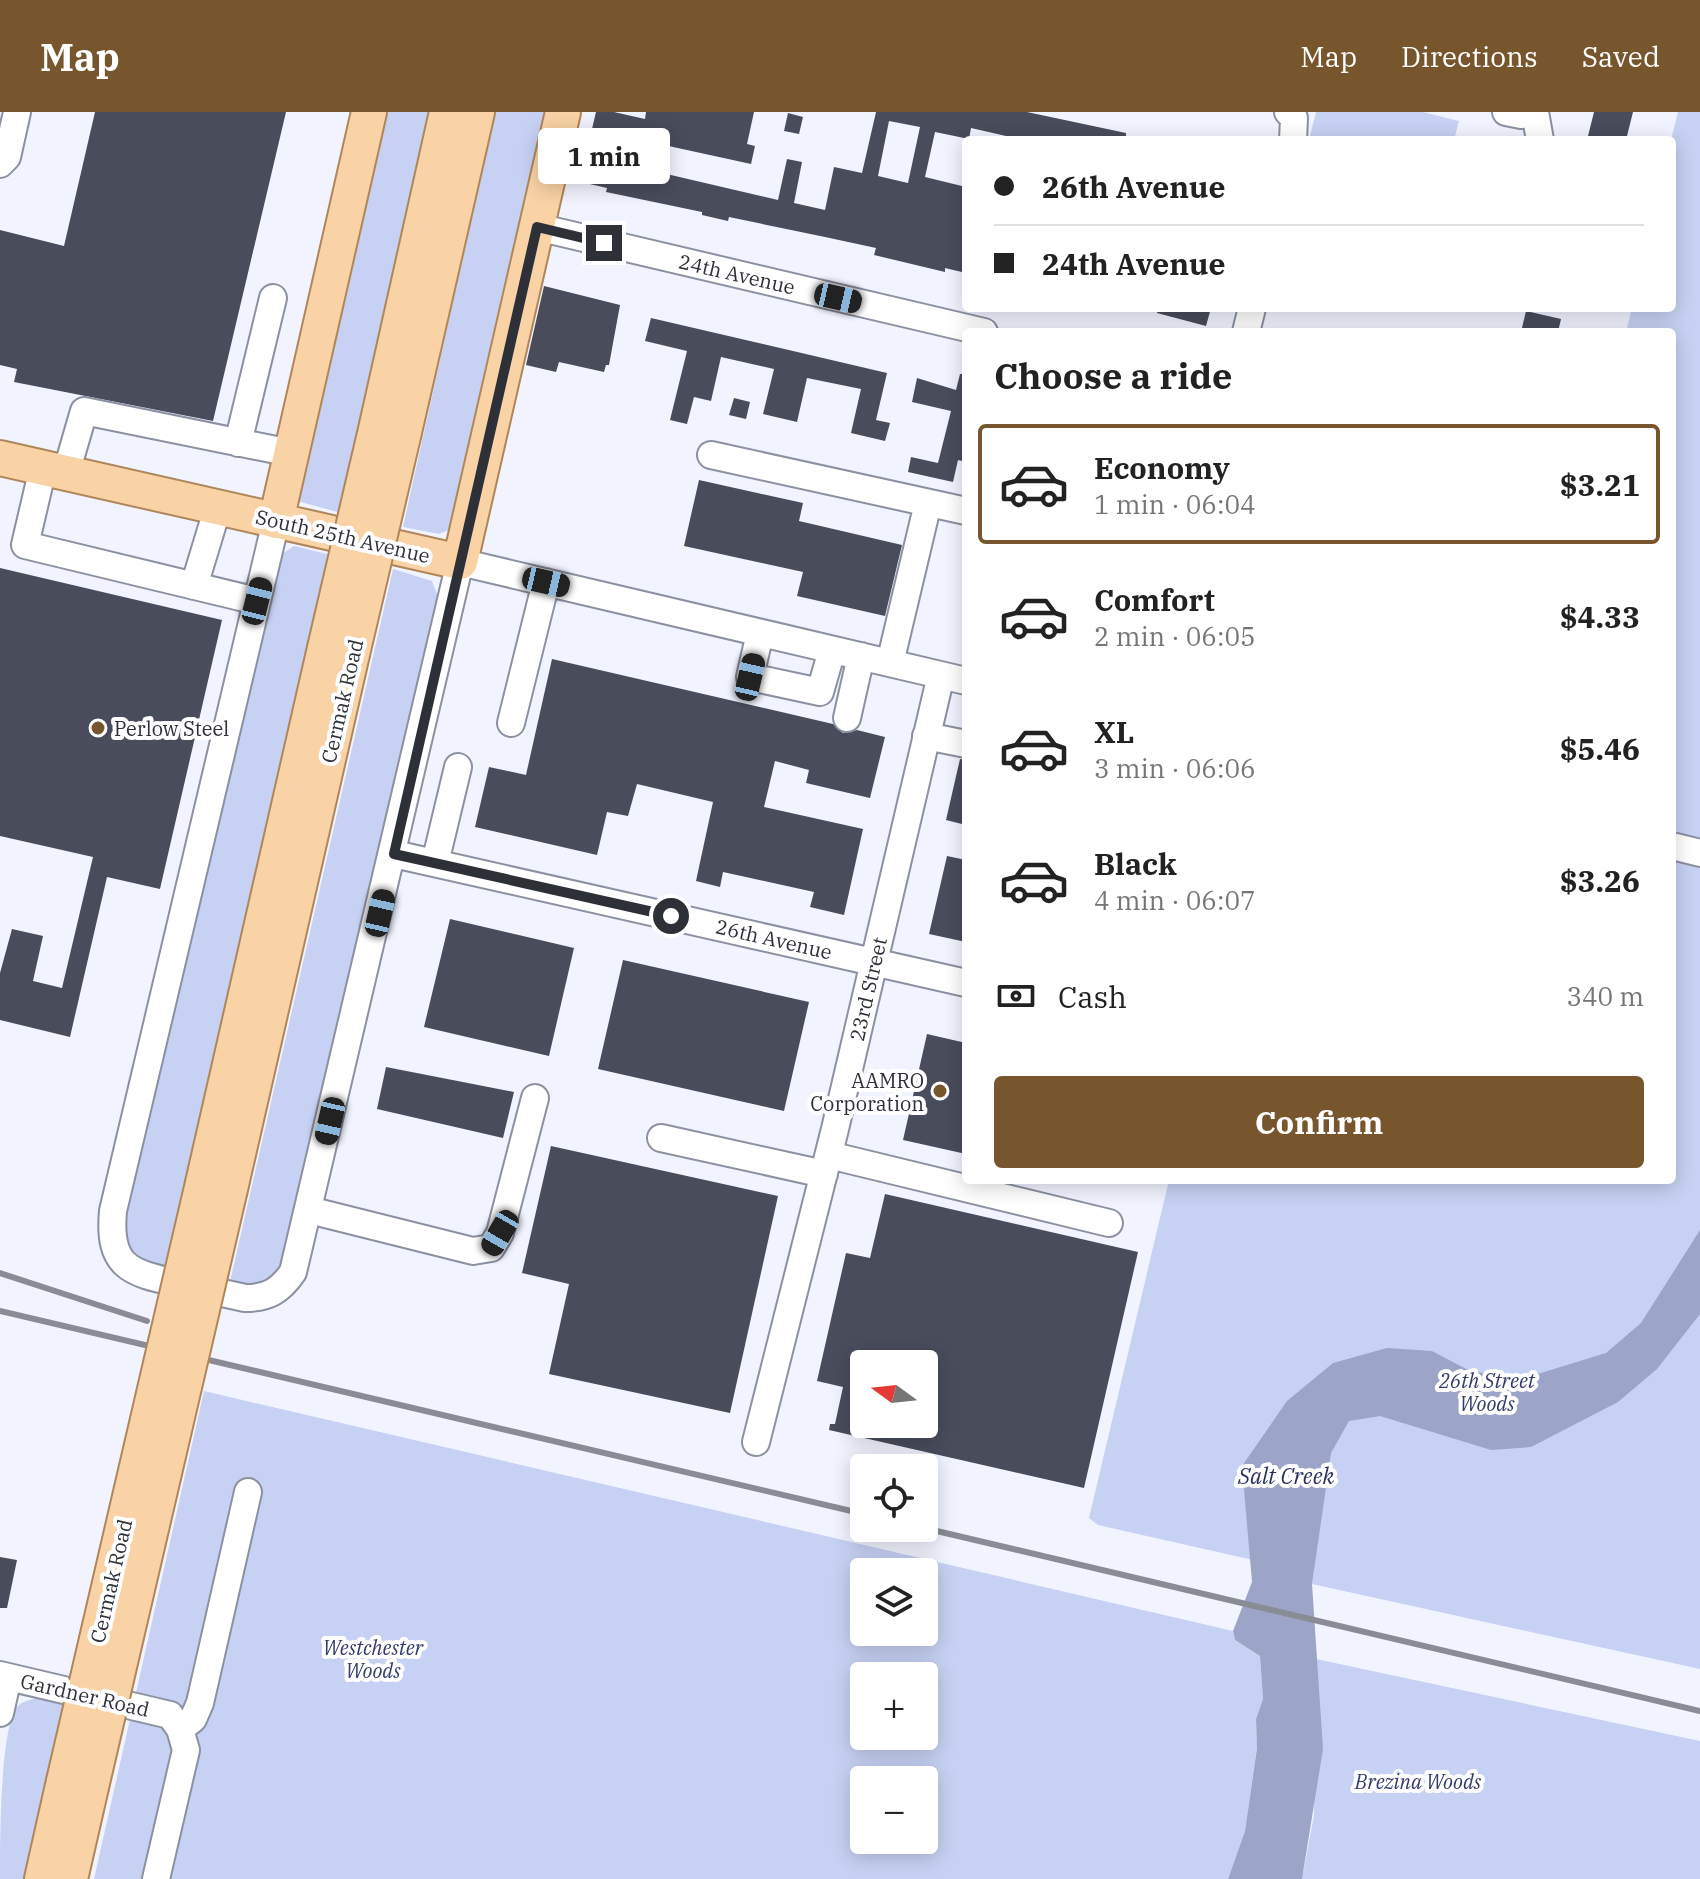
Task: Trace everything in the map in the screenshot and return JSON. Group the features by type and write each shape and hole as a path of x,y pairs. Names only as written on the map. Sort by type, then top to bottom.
{"main road":[{"path":"276,521 369,112"},
{"name":"Cermak Road","path":"391,428 447,112"},
{"name":"Cermak Road","path":"42,1879 78,1784 391,428 477,112"},
{"path":"460,562 563,112"},
{"name":"South 25th Avenue","path":"0,458 460,562"},
{"name":"Cermak Road","path":"70,1879 78,1784"}],"street":[{"path":"0,164 7,157 17,112"},
{"path":"1288,112 1294,118 1293,136"},
{"path":"1506,112 1521,115 1535,112 1539,136"},
{"name":"24th Avenue","path":"537,227 967,328"},
{"path":"238,443 273,298"},
{"path":"257,601 25,545 55,470 84,411 291,453"},
{"path":"711,455 962,510"},
{"path":"890,663 928,503"},
{"path":"194,586 218,507"},
{"path":"276,521 113,1211 113,1242 123,1262 140,1275 245,1298 263,1298 275,1292 293,1272 394,854 460,562"},
{"name":"South 25th Avenue","path":"460,562 954,678"},
{"path":"511,723 546,582"},
{"path":"760,633 750,677 820,692 832,650"},
{"path":"847,718 861,656"},
{"name":"23rd Street","path":"756,1442 826,1164 926,736 954,678"},
{"path":"926,736 962,743"},
{"path":"435,863 458,767"},
{"path":"1676,847 1700,853"},
{"name":"26th Avenue","path":"394,854 962,982"},
{"path":"309,1210 473,1251 491,1248 500,1233 535,1098"},
{"path":"661,1138 826,1164 1109,1223"},
{"path":"156,1879 186,1750 175,1722 193,1719 200,1703 248,1492"},
{"path":"0,1713 4,1676"},
{"name":"Gardner Road","path":"4,1676 175,1722"}],"green space":[{"path":"378,112 433,112 341,513 297,501"},
{"path":"495,112 551,112 451,529 439,534 403,527"},
{"path":"1316,112 1423,112 1459,121 1455,136 1310,136"},
{"name":"26th Street Woods","path":"1678,112 1700,112 1700,1669 1312,1584 1314,1570 1252,1556 1253,1560 1098,1525 1089,1518 1168,1184 1676,1184 1676,328 1627,328 1631,312 1676,312 1676,136 1672,136"},
{"path":"294,546 331,555 167,1272 146,1264 133,1252 127,1237 125,1215 279,556"},
{"path":"393,569 432,581 439,599 290,1250 267,1281 229,1286"},
{"name":"Westchester Woods","path":"204,1391 920,1558 850,1558 850,1646 938,1646 938,1562 1233,1631 1235,1640 1260,1656 1263,1699 1256,1719 1257,1747 1245,1831 1228,1879 94,1879"},
{"name":"Brezina Woods","path":"1316,1659 1700,1741 1700,1879 1302,1879 1314,1815"},
{"path":"38,1698 67,1703 26,1879 0,1879 2,1789 7,1740 16,1708"}],"water":[{"name":"Salt Creek","path":"1700,1230 1700,1314 1657,1369 1618,1402 1531,1447 1491,1450 1380,1416 1349,1421 1331,1453 1312,1584 1323,1749 1302,1879 1228,1879 1245,1831 1257,1748 1256,1719 1263,1699 1260,1656 1235,1640 1233,1631 1252,1582 1242,1466 1287,1401 1333,1363 1387,1348 1432,1351 1472,1372 1531,1376 1606,1353 1641,1323"}],"building":[{"path":"95,112 286,112 213,421 14,382 17,369 0,365 0,230 64,246"},
{"path":"596,112 614,112 645,119 646,112 754,112 747,144 755,146 751,164 664,145 658,172 778,200 787,159 802,162 794,203 825,210 834,167 862,173 876,112 1027,112 1126,133 1126,136 1006,136 971,128 970,136 962,138 935,132 925,177 962,186 962,272 945,268 945,272 874,255 876,248 729,217 728,221 702,215 702,212 606,192 607,188 568,179 574,152 586,154","holes":["889,121 920,127 908,183 878,176"]},
{"path":"1594,112 1633,112 1627,136 1588,136"},
{"path":"788,113 803,117 799,134 784,131"},
{"path":"544,286 620,305 609,365 606,365 604,372 559,362 556,372 526,365"},
{"path":"1157,312 1210,312 1206,326"},
{"path":"1526,312 1561,319 1559,328 1522,328"},
{"path":"651,318 887,373 876,420 890,423 885,441 851,433 861,389 807,378 797,422 763,414 774,369 721,357 711,401 694,397 687,424 670,420 687,351 645,341"},
{"path":"962,374 962,461 958,460 953,482 908,472 911,457 938,463 951,411 912,402 917,378 956,390"},
{"path":"734,398 750,402 746,419 729,415"},
{"path":"699,480 803,503 799,521 902,545 885,616 797,596 803,572 684,546"},
{"name":"Perlow Steel","path":"0,568 222,620 160,889 107,877 70,1037 0,1020 0,973 12,929 43,936 33,981 62,988 93,857 0,836"},
{"path":"552,659 833,724 843,733 857,730 885,737 870,798 806,783 809,770 775,761 764,807 863,829 844,915 810,907 814,892 723,872 720,887 696,881 713,802 637,784 628,816 607,812 597,855 475,827 489,767 526,775"},
{"path":"960,759 962,759 962,824 946,820"},
{"path":"947,856 962,859 962,941 929,934"},
{"path":"450,919 574,948 549,1056 424,1027"},
{"path":"623,960 809,1002 784,1111 598,1069"},
{"name":"AAMRO Corporation","path":"927,1034 962,1042 962,1153 903,1140"},
{"path":"386,1067 514,1092 503,1138 377,1109"},
{"path":"551,1146 778,1196 730,1413 549,1374 569,1284 522,1273"},
{"path":"885,1194 1138,1252 1084,1488 864,1438 938,1438 938,1350 850,1350 850,1435 829,1430 830,1424 835,1424 843,1387 817,1381 846,1253 870,1258"},
{"path":"0,1557 17,1560 7,1608 0,1608"}],"railway":[{"path":"0,1273 147,1321"},
{"path":"0,1311 850,1511"},
{"path":"938,1531 1700,1711"}],"place":[{"name":"Perlow Steel","path":"98,728"},
{"name":"AAMRO Corporation","path":"940,1091"}],"route":[{"path":"604,243 537,227 394,854 671,916"}]}
